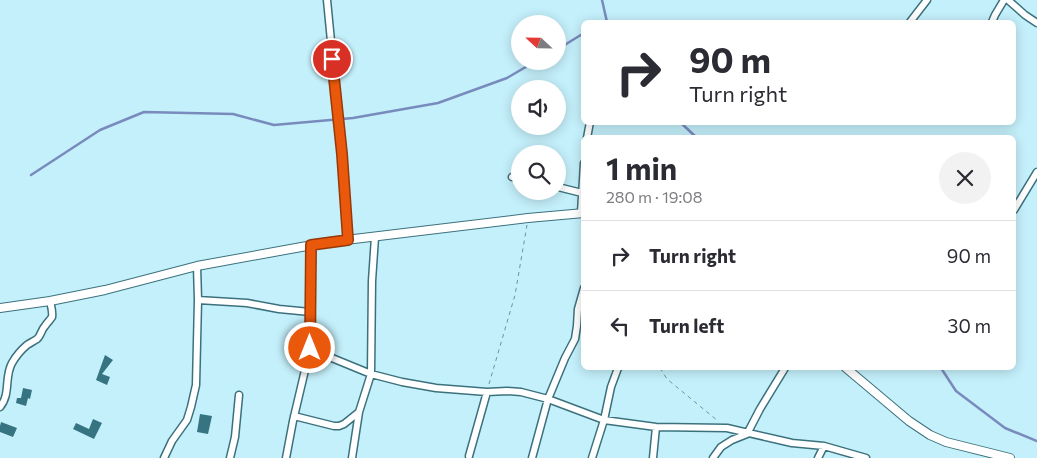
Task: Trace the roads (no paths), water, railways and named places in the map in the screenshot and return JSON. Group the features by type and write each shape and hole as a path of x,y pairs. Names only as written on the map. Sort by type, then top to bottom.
{"street":[{"path":"327,0 342,154 348,240"},
{"path":"912,20 927,0"},
{"path":"993,20 1006,0 1037,23"},
{"path":"1016,207 1037,172"},
{"path":"566,189 581,193"},
{"path":"0,308 50,301 105,290 198,266 311,245 581,213"},
{"path":"352,458 359,412 371,374 372,280 375,237"},
{"path":"286,458 310,348 311,245"},
{"path":"164,458 172,441 186,420 196,385 198,266"},
{"path":"532,458 548,398 575,338 581,298"},
{"path":"198,300 247,303 310,312"},
{"path":"0,407 7,392 8,372 11,365 27,345 40,336 42,329 52,317 50,301"},
{"path":"310,348 371,374 402,382 436,388 487,392 521,392 548,398 604,420 656,427 728,428 747,434 792,443 824,446 866,458"},
{"path":"592,458 617,370"},
{"path":"712,458 721,447 747,434 784,370"},
{"path":"848,370 909,421 930,435 946,442 995,457 1010,458"},
{"path":"469,456 487,392"},
{"path":"230,458 235,437 239,394"},
{"path":"294,416 339,426 359,412"},
{"path":"653,458 656,427"},
{"path":"818,458 824,446"}],"waterway":[{"path":"602,0 607,20"},
{"path":"566,44 581,35"},
{"path":"31,175 100,130 144,112 233,114 274,125 353,118 438,103 507,78 521,70"},
{"path":"683,125 694,135"},
{"path":"942,370 956,391 1005,428 1037,441"}]}
